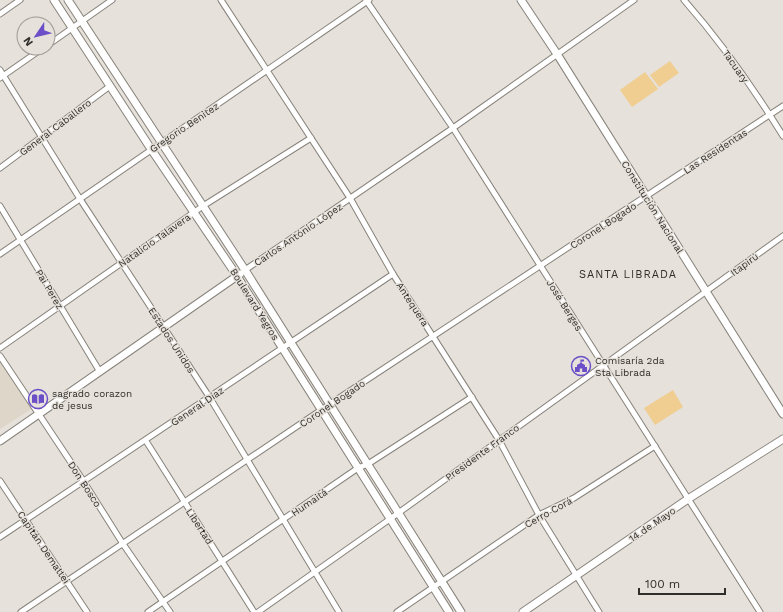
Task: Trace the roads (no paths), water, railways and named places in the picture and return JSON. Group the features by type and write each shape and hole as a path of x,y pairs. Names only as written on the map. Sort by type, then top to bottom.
{"main road":[{"name":"Boulevard Yegros","path":"54,0 151,149 237,276 449,612"},
{"name":"Boulevard Yegros","path":"68,0 245,270 461,612"},
{"name":"Constitución Nacional","path":"521,0 557,54 783,414"},
{"name":"Carlos António López","path":"0,441 164,328 245,270"},
{"name":"14 de Mayo","path":"524,612 688,499 783,439"}],"street":[{"path":"0,14 20,0"},
{"path":"56,39 81,20 112,0"},
{"name":"Antequera","path":"221,0 350,198 394,274 499,440 539,515 575,576 599,612"},
{"name":"Gregorio Benitez","path":"0,254 367,0"},
{"name":"José Berges","path":"367,0 454,128 760,612"},
{"name":"Carlos António López","path":"245,270 454,128 634,0"},
{"name":"Tacuary","path":"684,0 710,30 770,115 783,136"},
{"path":"2,77 32,56"},
{"name":"Estados Unidos","path":"0,70 2,77 80,199 210,398 339,612"},
{"name":"General Caballero","path":"0,168 110,86"},
{"name":"Las Residentas","path":"646,196 783,106"},
{"name":"Natalicio Talavera","path":"0,348 203,206 311,138"},
{"name":"Coronel Bogado","path":"21,612 330,404 646,196"},
{"name":"Pai Perez","path":"0,206 100,372"},
{"name":"Itapirú","path":"706,292 783,236"},
{"name":"General Díaz","path":"0,537 394,274"},
{"name":"Presidente Franco","path":"258,612 706,292"},
{"name":"Don Bosco","path":"0,356 84,482 123,544 170,612"},
{"name":"Humaitá","path":"148,612 358,468 368,464 472,397"},
{"name":"Libertad","path":"146,440 254,612"},
{"name":"Cerro Corá","path":"397,612 539,515 574,498 655,446"},
{"name":"Capitán Demattei","path":"0,481 87,612"}],"place":[{"name":"Comisaría 2da Sta Librada","path":"581,366"},
{"name":"sagrado corazon de jesus","path":"38,399"}],"district":[{"name":"SANTA LIBRADA","path":"628,274"}]}
